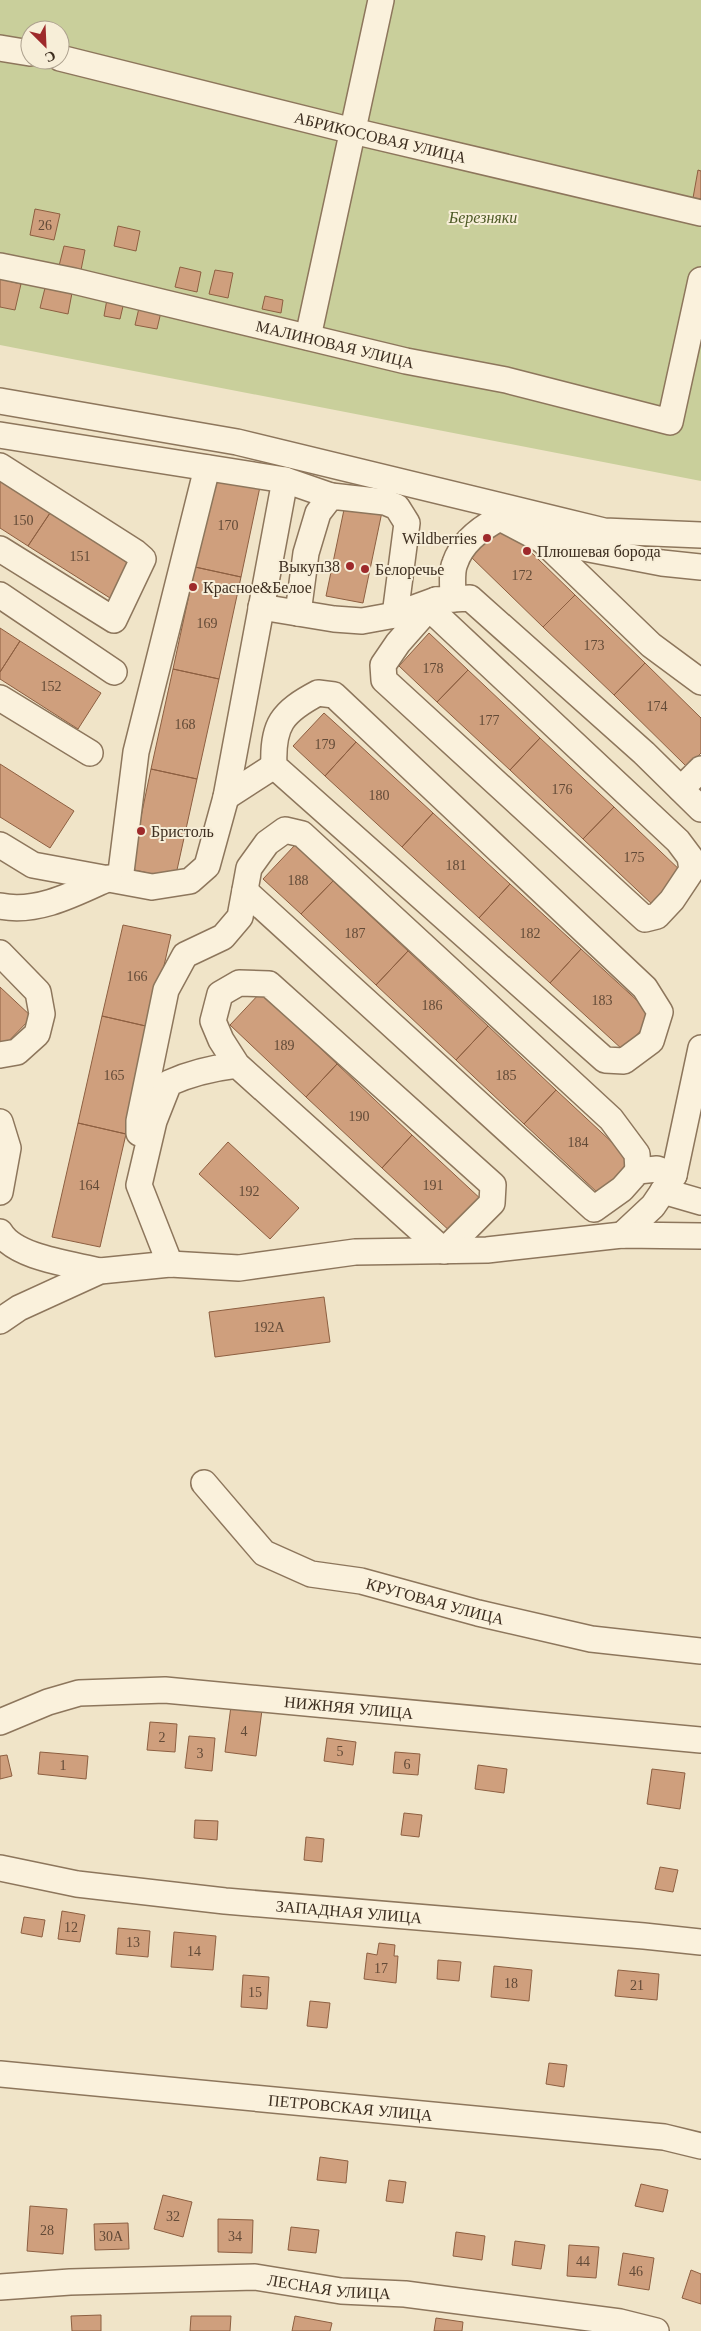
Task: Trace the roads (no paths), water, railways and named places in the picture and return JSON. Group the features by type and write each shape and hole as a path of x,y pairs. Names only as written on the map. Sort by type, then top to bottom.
{"street":[{"path":"308,337 381,0"},
{"path":"0,48 20,51"},
{"name":"АБРИКОСОВАЯ УЛИЦА","path":"70,60 353,131 701,213"},
{"name":"МАЛИНОВАЯ УЛИЦА","path":"0,266 74,281 406,361 506,380 670,422 701,280"},
{"path":"0,401 237,442 604,531 701,535"},
{"path":"0,435 285,480 331,496 386,502 397,507 408,523 395,615"},
{"path":"0,466 135,552 143,559 114,620 0,550"},
{"path":"114,879 136,752 207,468"},
{"path":"0,845 33,866 152,887 190,880 207,866 226,798 285,480"},
{"path":"298,613 306,553 318,513 331,496"},
{"path":"440,602 527,698 678,842 690,857 692,870 672,900 657,916 645,919 384,680 383,665 398,643 440,602 454,564 467,542 483,527 500,518 542,540 651,645 701,682"},
{"path":"542,540 662,564 701,567"},
{"path":"0,595 114,672"},
{"path":"261,607 334,619 362,621 395,615 440,602 470,598 644,753 701,809"},
{"path":"527,698 552,671"},
{"path":"318,693 334,695 645,988 660,1012 651,1041 624,1061 605,1060 274,766 273,749 277,728 293,706 318,693"},
{"path":"0,698 90,753"},
{"path":"226,798 274,766"},
{"path":"681,789 701,769"},
{"path":"170,1264 139,1185 139,1121 166,990 185,954 223,937 240,917 248,868 267,843 285,830 302,834 611,1119 637,1154 638,1171"},
{"path":"0,906 32,906 68,897 114,879"},
{"path":"245,891 594,1209 622,1189 638,1171 658,1169 669,1183 701,1202"},
{"path":"0,953 38,992 42,1014 37,1034 17,1052 0,1055"},
{"path":"239,983 269,984 492,1185 492,1203 444,1251 237,1065 221,1040 213,1021 220,994 239,983"},
{"path":"622,1235 653,1206 669,1183 701,1048"},
{"path":"139,1185 154,1121 169,1083 187,1075 215,1067 237,1065"},
{"path":"0,1123 8,1148 0,1192"},
{"path":"0,1321 19,1308 100,1271 170,1264 239,1268 355,1252 487,1250 622,1235 701,1236"},
{"path":"2,1237 26,1252 100,1271"},
{"name":"КРУГОВАЯ УЛИЦА","path":"204,1482 264,1553 311,1574 361,1581 478,1614 591,1640 701,1651"},
{"name":"НИЖНЯЯ УЛИЦА","path":"0,1722 48,1702 79,1693 165,1690 701,1740"},
{"name":"ЗАПАДНАЯ УЛИЦА","path":"0,1868 77,1884 225,1901 614,1933 701,1942"},
{"name":"ПЕТРОВСКАЯ УЛИЦА","path":"0,2074 664,2137 701,2146"},
{"name":"ЛЕСНАЯ УЛИЦА","path":"0,2287 70,2282 255,2277 341,2291 405,2294 620,2322 656,2331"}],"place":[{"name":"Wildberries","path":"487,538"},
{"name":"Плюшевая борода","path":"527,551"},
{"name":"Выкуп38","path":"350,566"},
{"name":"Белоречье","path":"365,569"},
{"name":"Красное&Белое","path":"193,587"},
{"name":"Бристоль","path":"141,831"}],"park label":[{"name":"Березняки","path":"483,217"}]}
